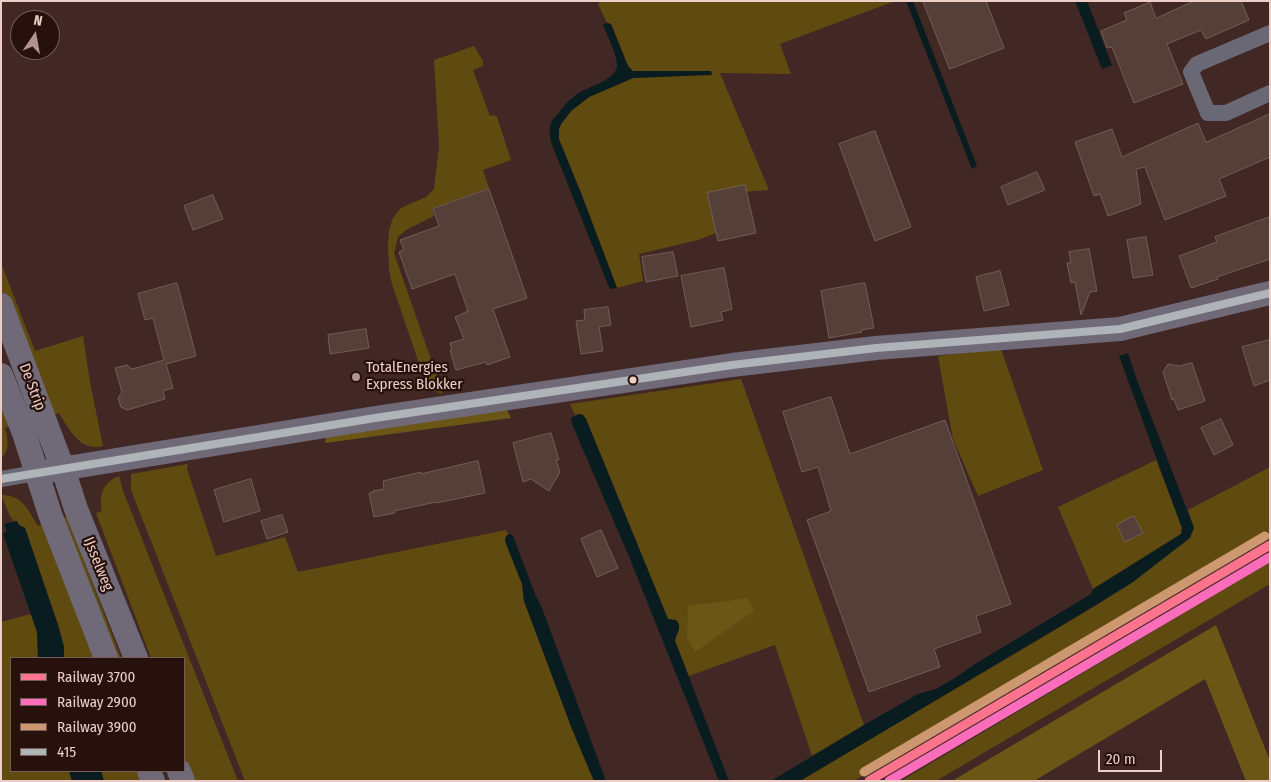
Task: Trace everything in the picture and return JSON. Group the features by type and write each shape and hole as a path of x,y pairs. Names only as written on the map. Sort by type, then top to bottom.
{"street":[{"path":"1270,33 1197,64 1191,72 1208,113 1226,113 1270,93"},
{"path":"1,479 375,418 732,365 876,348 1120,329 1270,294"},
{"name":"De Strip","path":"1,306 62,468"},
{"name":"De Strip","path":"1,375 24,434 36,473"},
{"name":"IJsselweg","path":"62,468 76,509 136,657"},
{"name":"IJsselweg","path":"36,473 106,657"}],"shaded area":[{"path":"601,1 895,1 780,44 791,74 720,73 769,190 713,194 716,233 698,240 639,254 643,281 617,288 581,193 558,139 561,124 571,111 589,97 633,78 712,74 633,71 628,66 611,24 607,23 598,4"},
{"path":"474,46 483,61 483,66 473,70 490,116 494,115 497,117 511,160 483,170 489,188 432,209 434,216 406,230 398,237 394,253 443,394 426,384 392,284 389,269 389,230 393,218 401,208 426,197 434,189 439,146 434,60"},
{"path":"1,263 35,351 83,336 103,446 88,446 76,438 59,413 53,415 38,385 1,289"},
{"path":"1001,349 1043,470 978,496 953,439 938,356"},
{"path":"741,379 864,725 812,756 775,645 689,676 675,641 676,636 670,619 668,619 586,419 583,415 575,415 570,404"},
{"path":"1,400 11,426 5,428 8,444 6,452 1,459"},
{"path":"506,408 511,418 325,443 326,436"},
{"path":"1156,460 1182,528 1181,534 1093,589 1058,507"},
{"path":"188,464 187,469 216,556 285,537 298,572 506,530 508,535 505,541 522,584 524,601 572,729 594,781 245,781 131,490 131,474"},
{"path":"1270,467 1270,534 854,781 800,781 1133,582 1194,528 1188,510"},
{"path":"119,476 123,491 238,781 190,781 185,768 185,657 151,657 96,513 102,511 101,500 103,490"},
{"path":"1,495 15,498 24,504 38,526 44,523 101,657 64,657 64,647 59,628 25,528 10,516"},
{"path":"67,517 121,657 112,657 58,518"},
{"path":"1270,562 1270,584 936,781 901,781"},
{"path":"748,598 754,611 695,652 687,638 688,606"},
{"path":"31,614 37,632 38,657 10,657 10,772 69,772 72,781 1,781 1,622"},
{"path":"1216,625 1270,761 1270,781 1246,781 1205,679 1034,781 952,781"},
{"path":"101,772 144,772 147,781 104,781"}],"water":[{"path":"906,1 913,1 977,166 972,169"},
{"path":"1075,1 1087,1 1112,65 1102,69"},
{"path":"611,24 628,66 633,71 711,71 712,75 633,78 589,97 571,111 561,124 559,139 617,288 611,289 551,142 550,133 552,121 569,101 582,91 607,79 615,71 617,66 616,57 603,25"},
{"path":"1128,353 1194,528 1190,538 1133,582 800,781 771,781 918,694 936,689 955,678 1091,594 1093,589 1181,534 1182,528 1119,356"},
{"path":"579,414 583,415 586,419 668,619 676,620 679,625 675,641 729,781 719,781 630,559 572,424 571,418"},
{"path":"17,521 19,525 25,528 59,628 64,647 64,657 38,657 37,632 3,534 7,531 4,524"},
{"path":"510,534 513,536 542,608 606,781 594,781 572,729 524,601 522,584 505,541 506,536"},
{"path":"69,772 101,772 104,781 72,781"}],"building":[{"path":"923,1 986,1 1004,48 950,69"},
{"path":"1194,1 1241,1 1249,20 1206,39 1201,30 1167,44 1183,84 1134,103 1112,47 1107,48 1101,31 1127,20 1124,13 1150,2 1156,18"},
{"path":"1270,114 1270,157 1219,179 1226,196 1165,220 1145,167 1136,169 1141,204 1108,216 1100,194 1094,196 1075,142 1112,129 1122,157 1198,123 1206,142"},
{"path":"875,131 911,227 875,241 839,144"},
{"path":"1037,172 1045,190 1008,205 1001,187"},
{"path":"745,185 756,233 718,241 707,193"},
{"path":"489,189 527,298 493,309 510,357 487,365 486,362 456,370 450,350 452,350 450,343 464,339 455,317 468,311 455,274 412,289 399,252 404,250 400,240 439,226 433,209"},
{"path":"213,195 223,219 193,230 184,206"},
{"path":"1270,217 1270,259 1191,288 1179,256 1217,242 1215,237"},
{"path":"1146,237 1153,275 1133,278 1127,240"},
{"path":"1089,249 1097,291 1090,292 1081,315 1075,282 1071,283 1067,263 1071,263 1069,252"},
{"path":"673,252 678,276 646,282 642,257"},
{"path":"724,268 732,309 721,312 723,320 691,327 681,276"},
{"path":"1000,271 1009,305 984,311 976,277"},
{"path":"177,283 196,356 166,364 173,388 163,391 165,399 127,410 121,407 118,398 122,392 115,368 127,365 132,369 164,360 153,318 145,320 138,294"},
{"path":"865,283 874,328 829,338 821,291"},
{"path":"608,307 611,325 599,327 603,351 581,354 576,321 585,320 584,310"},
{"path":"366,329 369,348 330,354 328,335"},
{"path":"1270,340 1270,380 1254,386 1242,347"},
{"path":"1192,363 1205,401 1178,410 1174,399 1172,400 1163,372 1168,364 1179,366"},
{"path":"831,397 850,454 945,420 1011,604 976,616 981,632 934,649 940,667 869,692 807,520 831,511 818,467 802,472 783,412"},
{"path":"1221,419 1233,445 1214,455 1201,428"},
{"path":"551,433 559,460 556,460 560,472 549,491 531,479 523,482 513,443"},
{"path":"478,461 485,493 394,511 395,513 374,517 369,493 384,489 383,481"},
{"path":"251,479 260,511 224,522 214,490"},
{"path":"282,515 288,532 267,539 261,521"},
{"path":"1134,516 1143,533 1125,542 1117,525"},
{"path":"601,530 618,568 597,577 581,539"}],"rail line":[{"name":"3900","path":"864,772 1265,536"},
{"name":"3700","path":"869,781 1270,545"},
{"name":"2900","path":"889,781 1270,557"}],"transit line":[{"name":"415","path":"1,479 375,418 732,365 876,348 1120,329 1270,293"}],"place":[{"name":"TotalEnergies Express Blokker","path":"356,377"}]}
